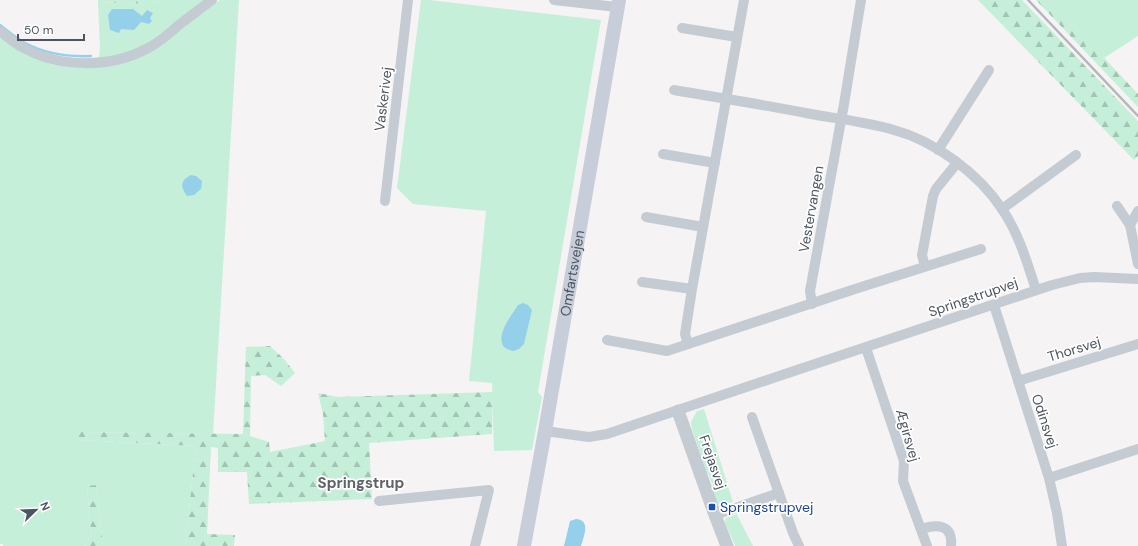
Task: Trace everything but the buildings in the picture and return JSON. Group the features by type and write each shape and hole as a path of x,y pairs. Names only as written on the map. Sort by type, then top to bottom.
{"main road":[{"name":"Omfartsvejen","path":"524,546 618,4"}],"street":[{"path":"0,31 19,46 50,59 70,63 108,61 139,53 150,47 212,0"},
{"name":"Vaskerivej","path":"385,201 408,0"},
{"path":"554,0 618,4"},
{"path":"688,344 685,334 692,289 744,0"},
{"name":"Vestervangen","path":"812,304 810,291 861,0"},
{"path":"682,28 737,37"},
{"path":"938,150 989,70"},
{"path":"674,90 841,119 895,130 913,137 938,150 978,180 1002,209 1023,249 1036,290"},
{"path":"663,154 715,163"},
{"path":"1002,209 1076,155"},
{"path":"925,266 922,255 933,196 936,189 957,163"},
{"path":"1117,206 1130,225 1138,264"},
{"path":"1130,225 1138,211"},
{"path":"646,217 704,227"},
{"path":"607,340 667,351 925,266 981,250"},
{"name":"Springstrupvej","path":"545,431 580,436 600,436 1036,290 1080,278 1099,277 1138,279"},
{"path":"642,282 692,289"},
{"name":"Odinsvej","path":"994,305 1058,513 1062,546"},
{"name":"Thorsvej","path":"1018,381 1138,344"},
{"name":"Ægirsvej","path":"866,348 904,461 903,481 926,546"},
{"name":"Frejasvej","path":"678,410 727,546"},
{"path":"752,417 799,546"},
{"path":"1048,478 1138,449"},
{"path":"379,501 489,490 476,546"},
{"path":"715,515 779,493"},
{"path":"920,529 934,526 947,530 950,535 951,546"}],"green space":[{"path":"98,0 157,0 149,4 98,2"},
{"path":"157,0 207,0 171,29 138,50 99,59 98,2 149,4"},
{"path":"220,0 239,0 213,434 79,432 80,440 196,446 185,546 103,546 96,485 87,486 91,533 85,546 3,546 3,544 0,544 0,34 38,58 123,61"},
{"path":"421,0 601,20 538,392 542,397 532,450 494,451 492,383 469,381 486,211 413,204 397,188"},
{"path":"978,0 1022,0 1138,121 1138,156 1134,160"},
{"path":"1036,0 1050,0 1138,94 1138,107"},
{"path":"1050,0 1138,0 1138,36 1104,58"},
{"path":"270,346 284,359 295,373 281,386 265,375 251,376 250,436 269,442 270,452 325,441 323,414 318,393 338,397 493,392 492,434 369,443 372,499 249,504 247,472 218,472 218,448 211,447 207,534 235,535 234,546 185,546 196,446 79,440 79,432 243,434 246,347"},
{"path":"704,409 733,502 721,506 718,504 714,493 715,491 707,473 692,429 691,422 697,411"},
{"path":"96,485 103,546 85,546 91,533 87,486"},
{"path":"737,514 753,546 735,546 725,523 726,518"}],"water":[{"path":"112,9 133,9 142,16 147,10 153,13 150,18 152,21 149,24 141,22 134,30 121,29 119,33 110,30 108,15"},
{"path":"191,175 196,176 202,181 201,189 194,195 187,196 182,184 185,179"},
{"path":"523,303 528,305 532,310 524,344 519,349 513,351 504,347 502,342 503,331 505,325 518,305"},
{"path":"576,519 584,522 585,525 585,533 581,546 564,546 570,521"}],"waterway":[{"path":"0,25 15,37 41,50 74,56 91,56"}],"railway":[{"path":"1028,0 1138,116"}],"place":[{"name":"Springstrupvej","path":"712,507"}],"district":[{"name":"Springstrup","path":"361,483"}]}
